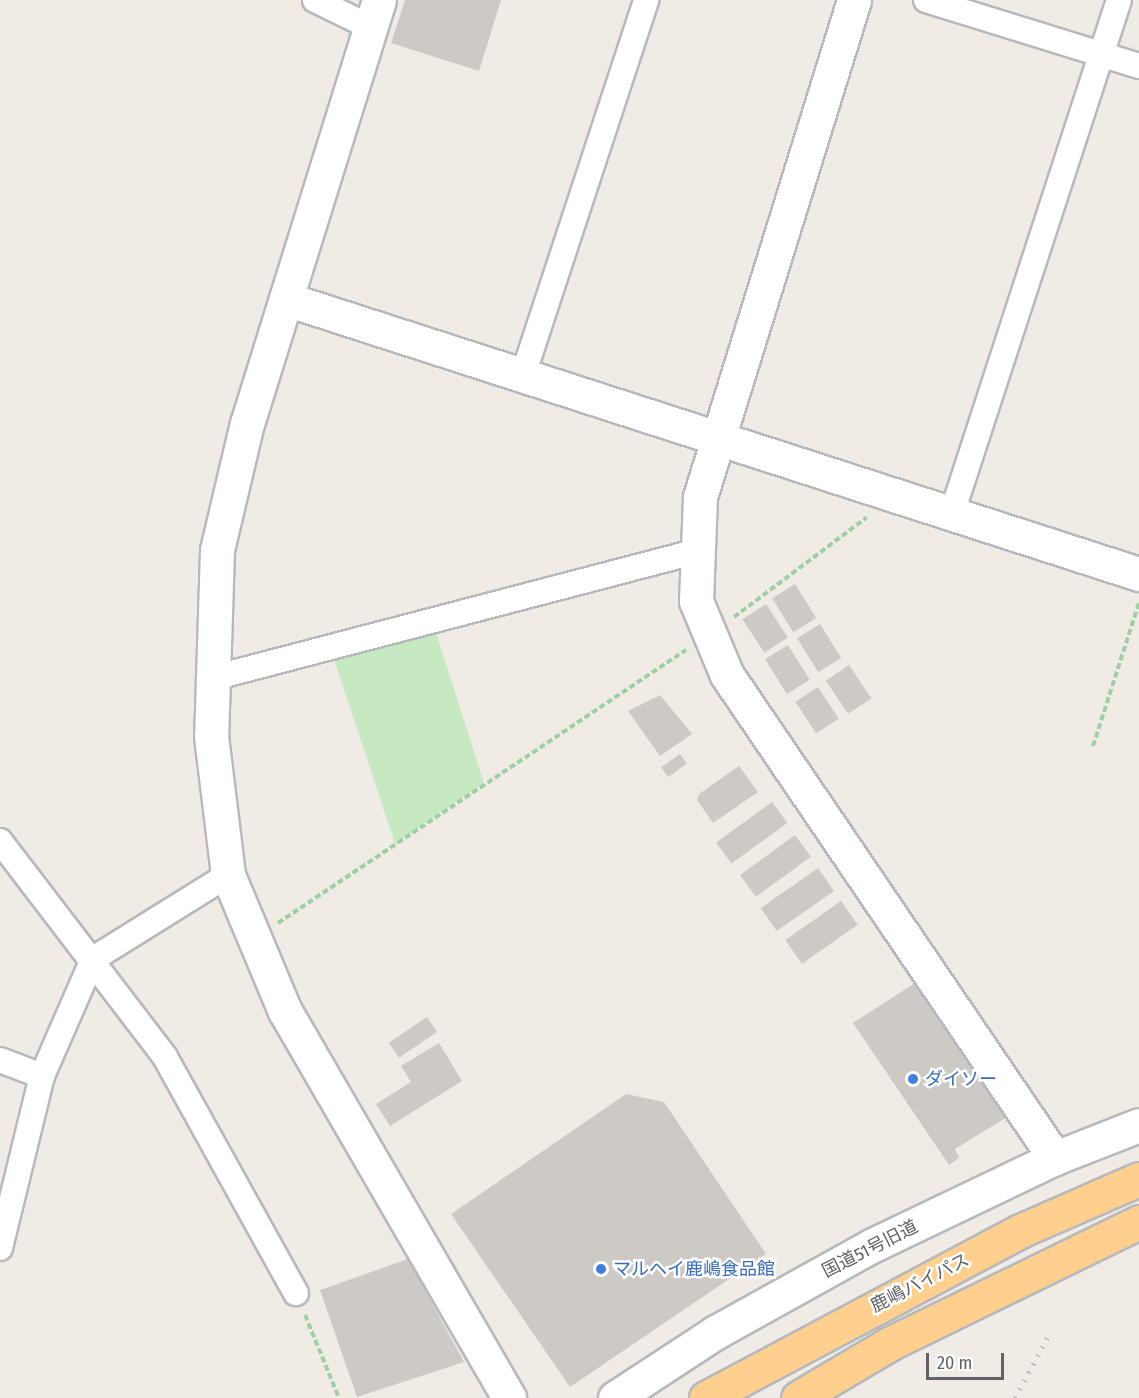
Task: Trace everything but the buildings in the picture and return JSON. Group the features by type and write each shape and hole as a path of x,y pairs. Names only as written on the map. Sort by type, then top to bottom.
{"highway":[{"name":"鹿嶋バイパス","path":"706,1398 1020,1231 1139,1179"},
{"path":"798,1398 891,1343 1139,1222"}],"street":[{"path":"315,0 374,13 247,423 218,550 209,679 228,875 285,1011 509,1398"},
{"path":"523,375 646,0"},
{"path":"854,0 716,437 700,496 694,552 696,601 727,675 1055,1158"},
{"path":"926,0 1139,66"},
{"path":"952,513 1119,0"},
{"path":"286,299 1139,574"},
{"path":"209,679 694,552"},
{"path":"0,841 93,959 165,1057 296,1293"},
{"path":"0,1248 42,1076 93,959 228,875"},
{"path":"0,1060 42,1076"},
{"name":"国道51号旧道","path":"615,1398 716,1332 871,1246 1055,1158 1139,1125"}],"path":[{"path":"255,938 709,636 894,496"},
{"path":"1094,746 1139,603"},
{"path":"296,1293 339,1398"}],"green space":[{"path":"432,620 484,783 395,844 330,647"}],"railway":[{"path":"1015,1398 1048,1336"}],"place":[{"name":"ダイソー","path":"913,1079"},
{"name":"マルヘイ鹿嶋食品館","path":"601,1269"}]}
